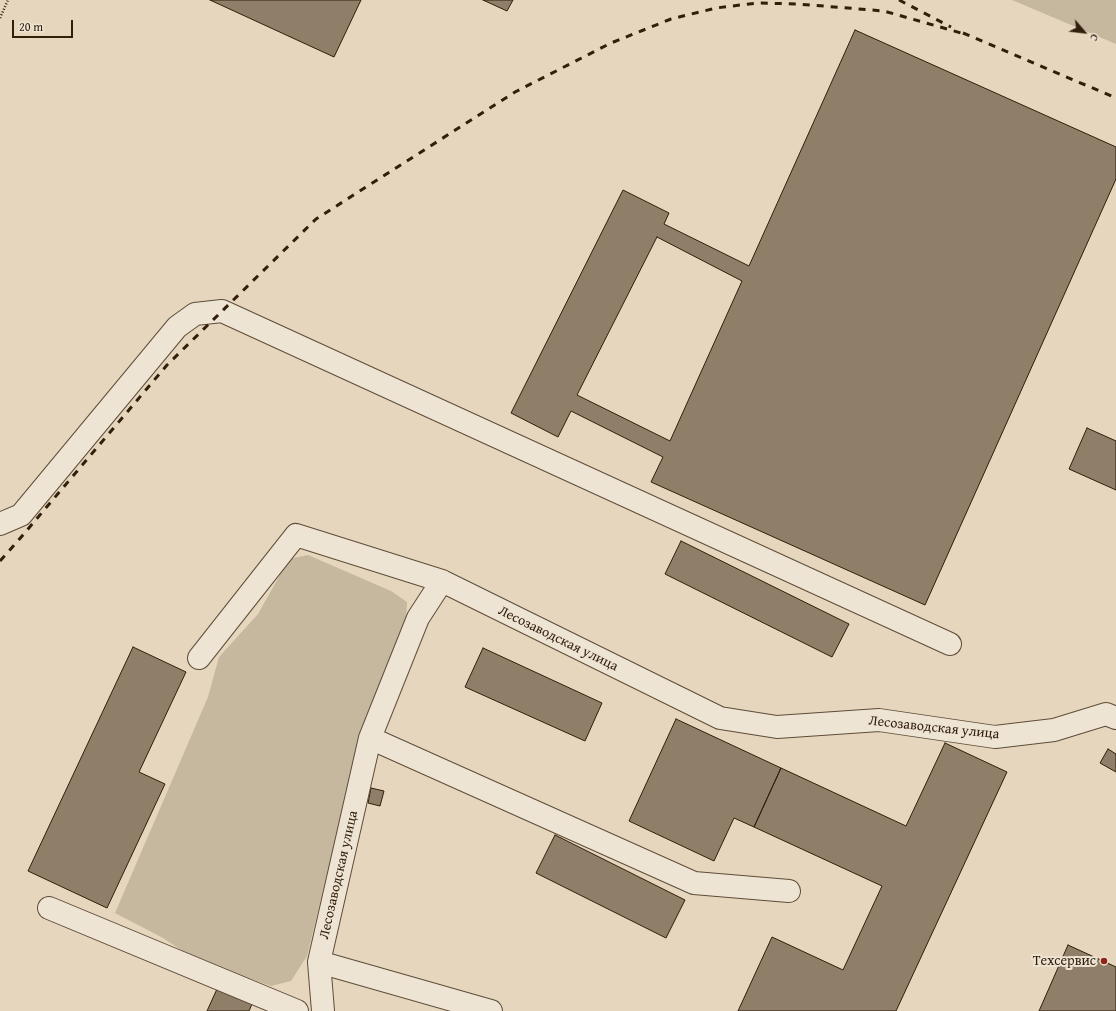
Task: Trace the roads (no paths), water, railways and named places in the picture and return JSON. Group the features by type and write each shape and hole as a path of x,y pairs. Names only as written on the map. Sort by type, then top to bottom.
{"lane":[{"path":"0,524 20,515 177,327 196,314 222,311 950,644"},
{"path":"199,658 296,535 442,581"},
{"name":"Лесозаводская улица","path":"323,1011 319,962 370,738 418,618 442,581 720,718 777,727 879,720 996,737 1054,730 1106,714 1116,718"},
{"path":"370,738 694,883 788,891"},
{"path":"49,908 297,1011"},
{"path":"319,962 491,1011"}],"railway":[{"path":"899,0 951,27"},
{"path":"0,561 167,365 316,219 515,92 611,43 671,19 716,8 757,3 798,4 884,11 968,35"},
{"path":"963,33 1116,98"}],"place":[{"name":"Техсервис","path":"1104,961"}]}
